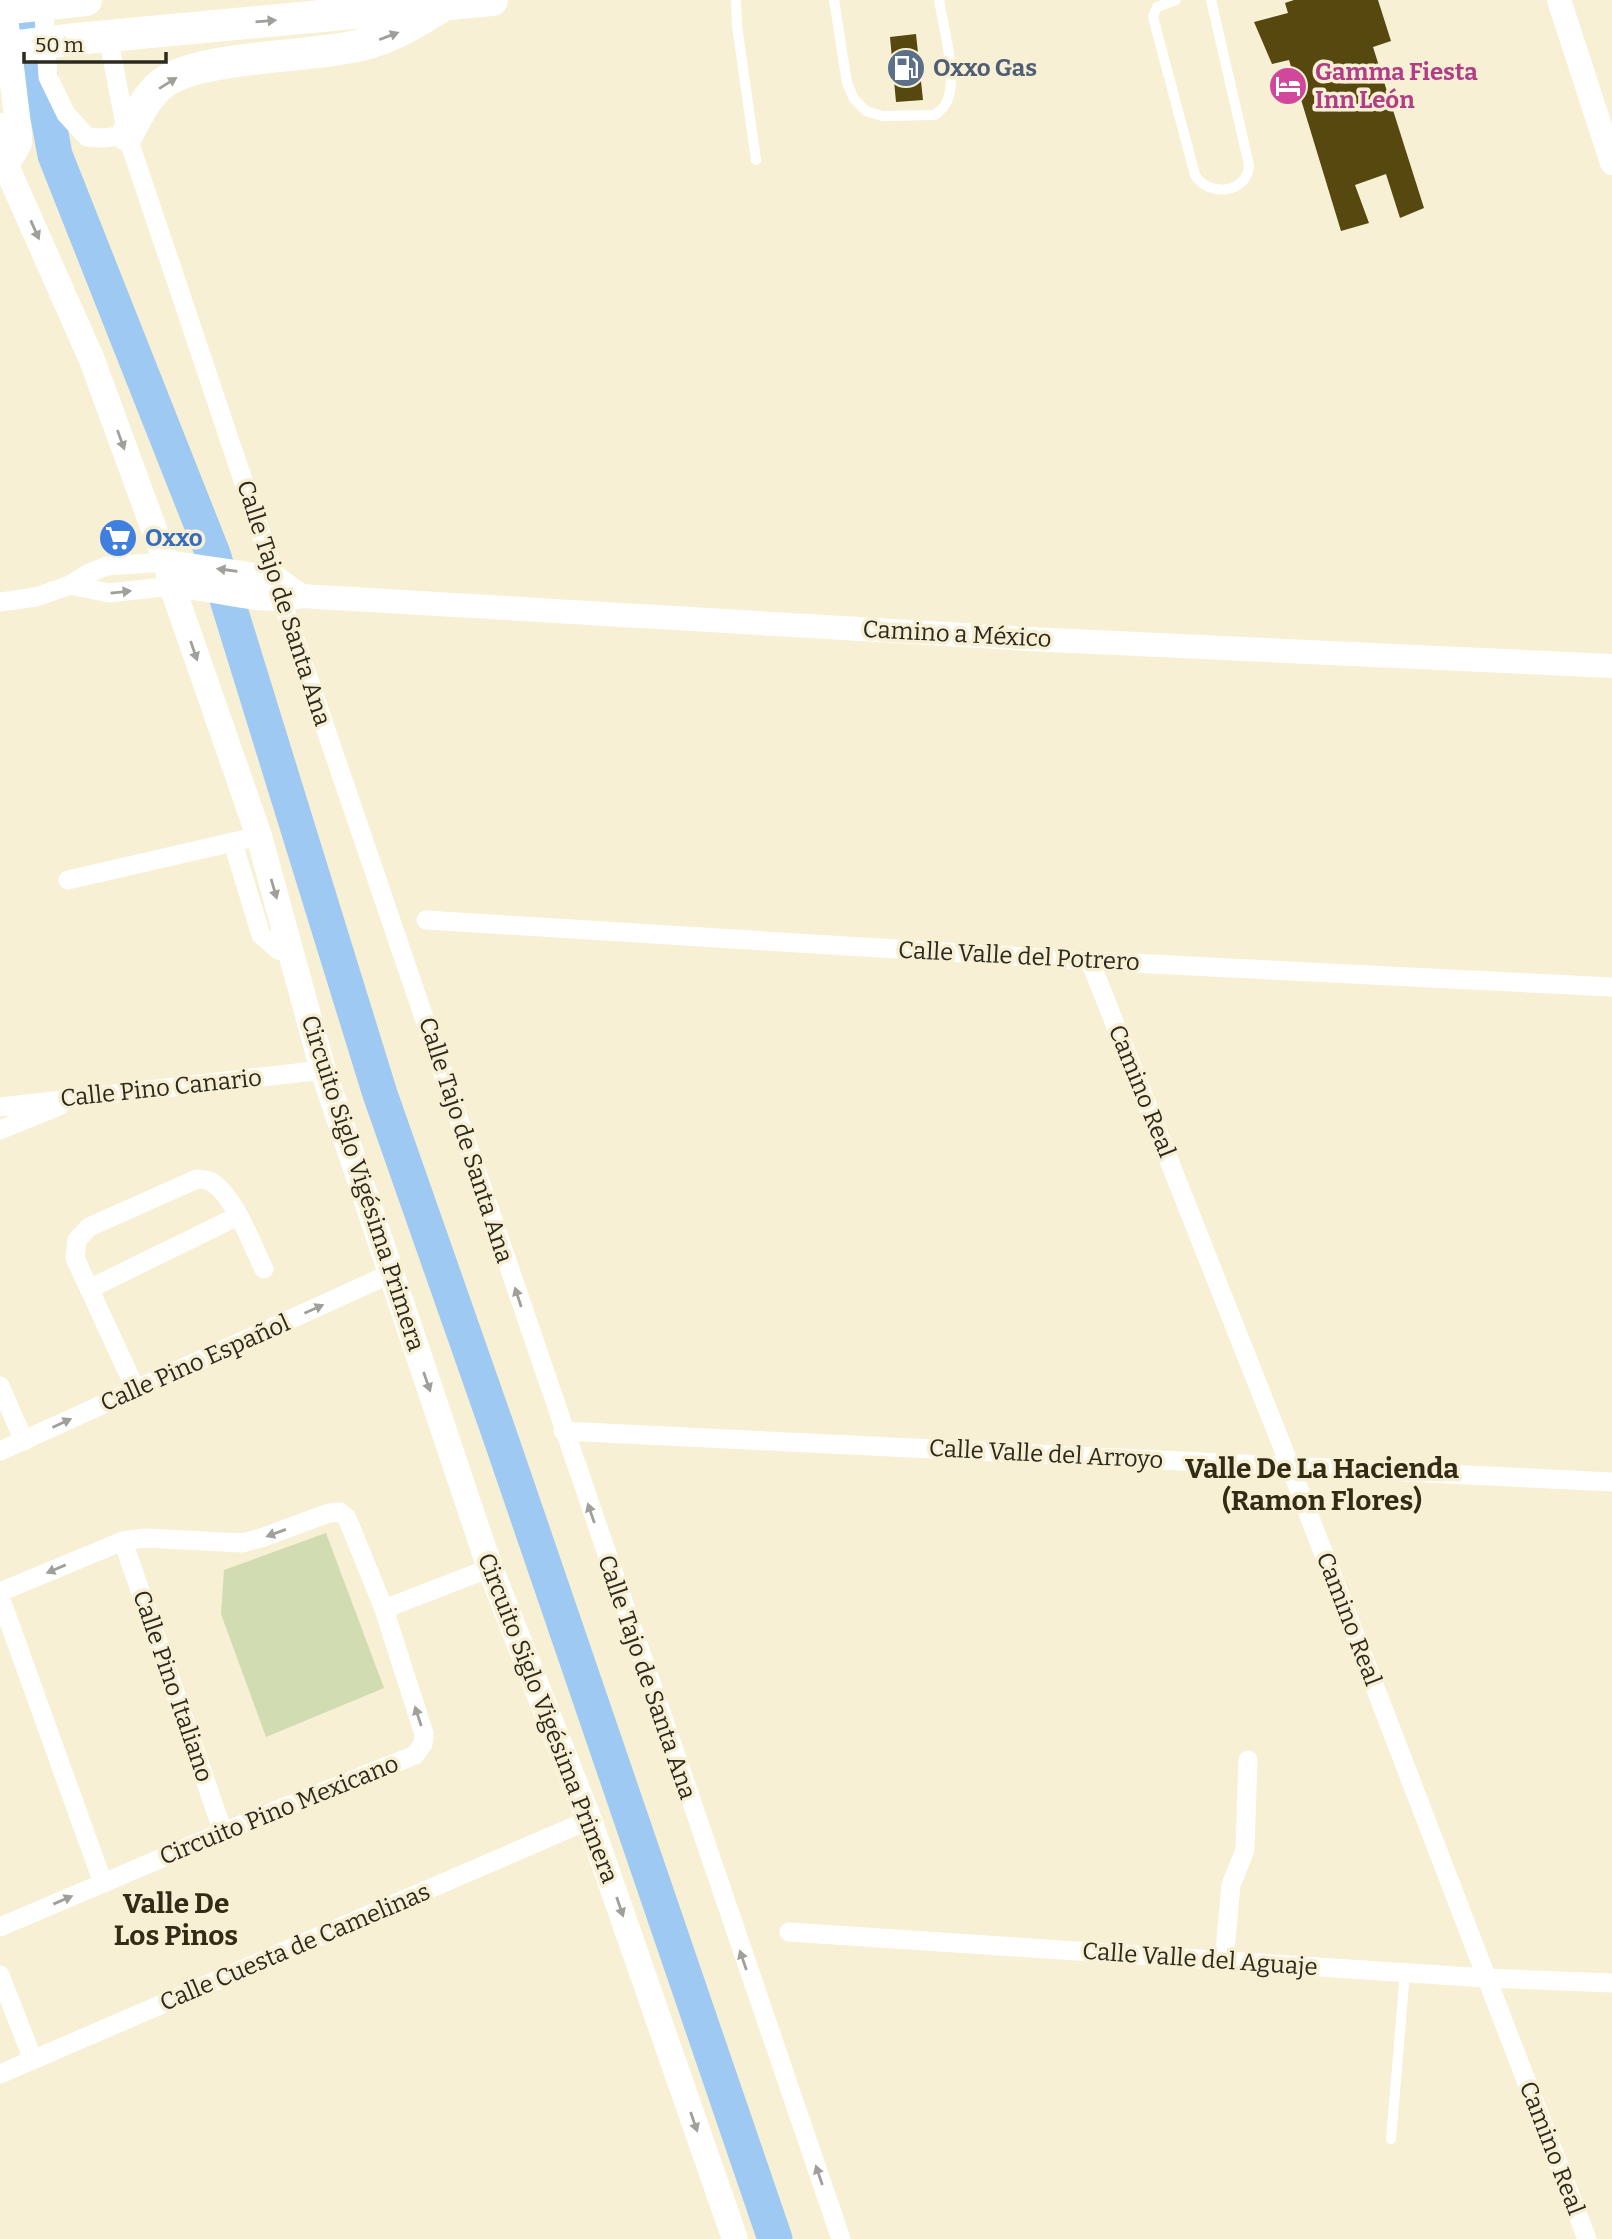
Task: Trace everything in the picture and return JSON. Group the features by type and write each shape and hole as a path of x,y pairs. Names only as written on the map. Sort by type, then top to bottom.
{"highway":[{"path":"0,9 70,0"},
{"path":"0,48 492,0"},
{"path":"127,135 151,96 164,83 184,73 211,66 360,46 396,34 447,5"}],"main road":[{"path":"3,0 19,134 19,143 4,163"},
{"name":"Circuito Siglo Vigésima Primera","path":"0,126 4,163 92,360 180,575 260,836 323,1070 390,1274 490,1569 589,1820 735,2239"}],"street":[{"path":"70,0 48,77 66,114 87,136 104,138 127,135"},
{"path":"1559,0 1612,163"},
{"name":"Calle Tajo de Santa Ana","path":"108,36 127,135 278,590 392,918 732,1929 841,2239"},
{"path":"0,602 36,597 70,585 107,566 180,575"},
{"path":"70,585 109,593 180,575"},
{"name":"Camino a México","path":"180,575 278,590 1015,638 1612,666"},
{"path":"68,880 260,836"},
{"path":"233,843 261,935 278,950 292,953"},
{"name":"Calle Valle del Potrero","path":"426,920 1090,961 1612,987"},
{"name":"Camino Real","path":"1090,961 1290,1466 1587,2239"},
{"name":"Calle Pino Canario","path":"0,1107 323,1070"},
{"path":"0,1130 79,1097"},
{"path":"136,1390 75,1258 76,1240 89,1227 197,1179 210,1180 224,1192 264,1269"},
{"path":"89,1289 238,1216"},
{"name":"Calle Pino Español","path":"0,1451 390,1274"},
{"path":"0,1386 24,1441"},
{"name":"Calle Valle del Arroyo","path":"563,1431 1612,1482"},
{"name":"Circuito Pino Mexicano","path":"0,1594 123,1541 145,1538 242,1542 261,1538 329,1513 340,1512 347,1518 384,1609 424,1734 423,1744 415,1755 223,1832 0,1927"},
{"name":"Calle Pino Italiano","path":"123,1541 223,1832"},
{"path":"384,1609 490,1569"},
{"path":"0,1594 103,1883"},
{"path":"1224,1961 1231,1885 1245,1850 1248,1759"},
{"name":"Calle Cuesta de Camelinas","path":"0,2074 589,1820"},
{"name":"Calle Valle del Aguaje","path":"789,1932 1486,1978 1612,1983"},
{"path":"0,1975 33,2060"}],"lane":[{"path":"736,0 737,26 756,160"},
{"path":"834,0 848,83 854,99 866,111 882,116 934,115 947,103 951,85 950,71 939,0"},
{"path":"1177,0 1161,4 1155,9 1153,17 1195,175 1204,186 1212,190 1240,184 1247,177 1249,165 1211,0"},
{"path":"1391,2138 1405,1972"}],"green space":[{"path":"326,1533 384,1688 266,1737 221,1614 224,1570"}],"building":[{"path":"1294,0 1378,0 1391,41 1373,47 1424,208 1400,218 1386,174 1355,185 1369,223 1341,231 1289,60 1272,64 1254,22 1288,13 1285,3"},
{"name":"Oxxo Gas","path":"916,34 923,100 896,102 890,37"}],"waterway":[{"path":"26,0 55,155 213,554 380,1094 775,2239"}],"place":[{"name":"Oxxo Gas","path":"906,68"},
{"name":"Gamma Fiesta Inn León","path":"1288,86"},
{"name":"Oxxo","path":"118,538"}],"district":[{"name":"Valle De La Hacienda (Ramon Flores)","path":"1322,1484"},
{"name":"Valle De Los Pinos","path":"176,1919"}]}
